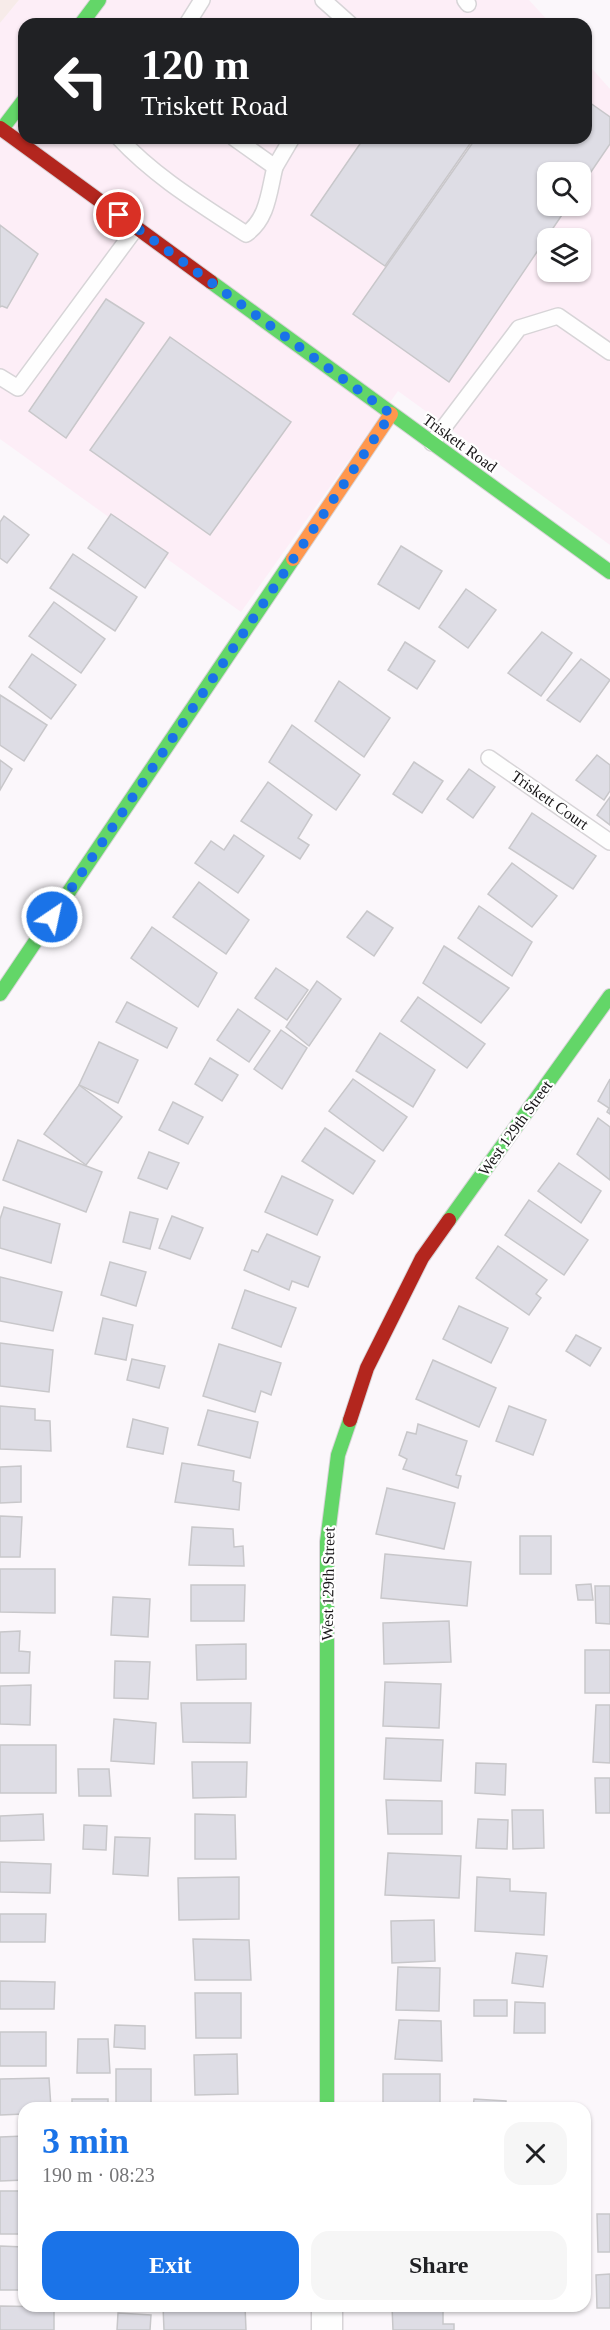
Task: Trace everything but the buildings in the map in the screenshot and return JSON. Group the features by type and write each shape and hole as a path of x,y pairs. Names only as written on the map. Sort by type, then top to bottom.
{"street":[{"path":"86,18 99,0"},
{"path":"1,130 18,108"},
{"name":"Triskett Road","path":"1,130 18,142"},
{"name":"Triskett Road","path":"20,144 610,572"},
{"path":"0,994 391,414"},
{"name":"West 129th Street","path":"327,2102 327,1542 338,1455 367,1368 422,1258 610,996"},
{"path":"327,2312 327,2330"}],"lane":[{"path":"191,18 202,0"},
{"path":"323,0 343,18"},
{"path":"129,144 191,199 246,234 255,228 264,216 275,167 288,144"},
{"path":"242,144 275,167"},
{"path":"0,377 18,388 136,228"},
{"path":"432,443 519,328 558,316 610,352"},
{"name":"Triskett Court","path":"489,758 610,842"}],"shaded area":[{"path":"0,0 19,0 0,23"},
{"path":"19,0 529,0 546,18 18,18 18,144 592,144 592,69 610,89 610,545 398,391 241,612 0,439 0,23"}],"traffic: fast":[{"path":"86,18 99,0"},
{"path":"2,129 18,108"},
{"path":"211,282 610,572"},
{"path":"0,994 293,559"},
{"path":"449,1220 610,996"},
{"path":"327,2102 327,1542 338,1455 350,1420"}],"traffic: slow":[{"path":"293,559 391,414"}],"traffic: jam":[{"path":"0,128 18,141"},
{"path":"22,144 211,282"},
{"path":"350,1420 367,1368 422,1258 449,1220"}],"route":[{"path":"52,917 391,414 119,215"}]}
